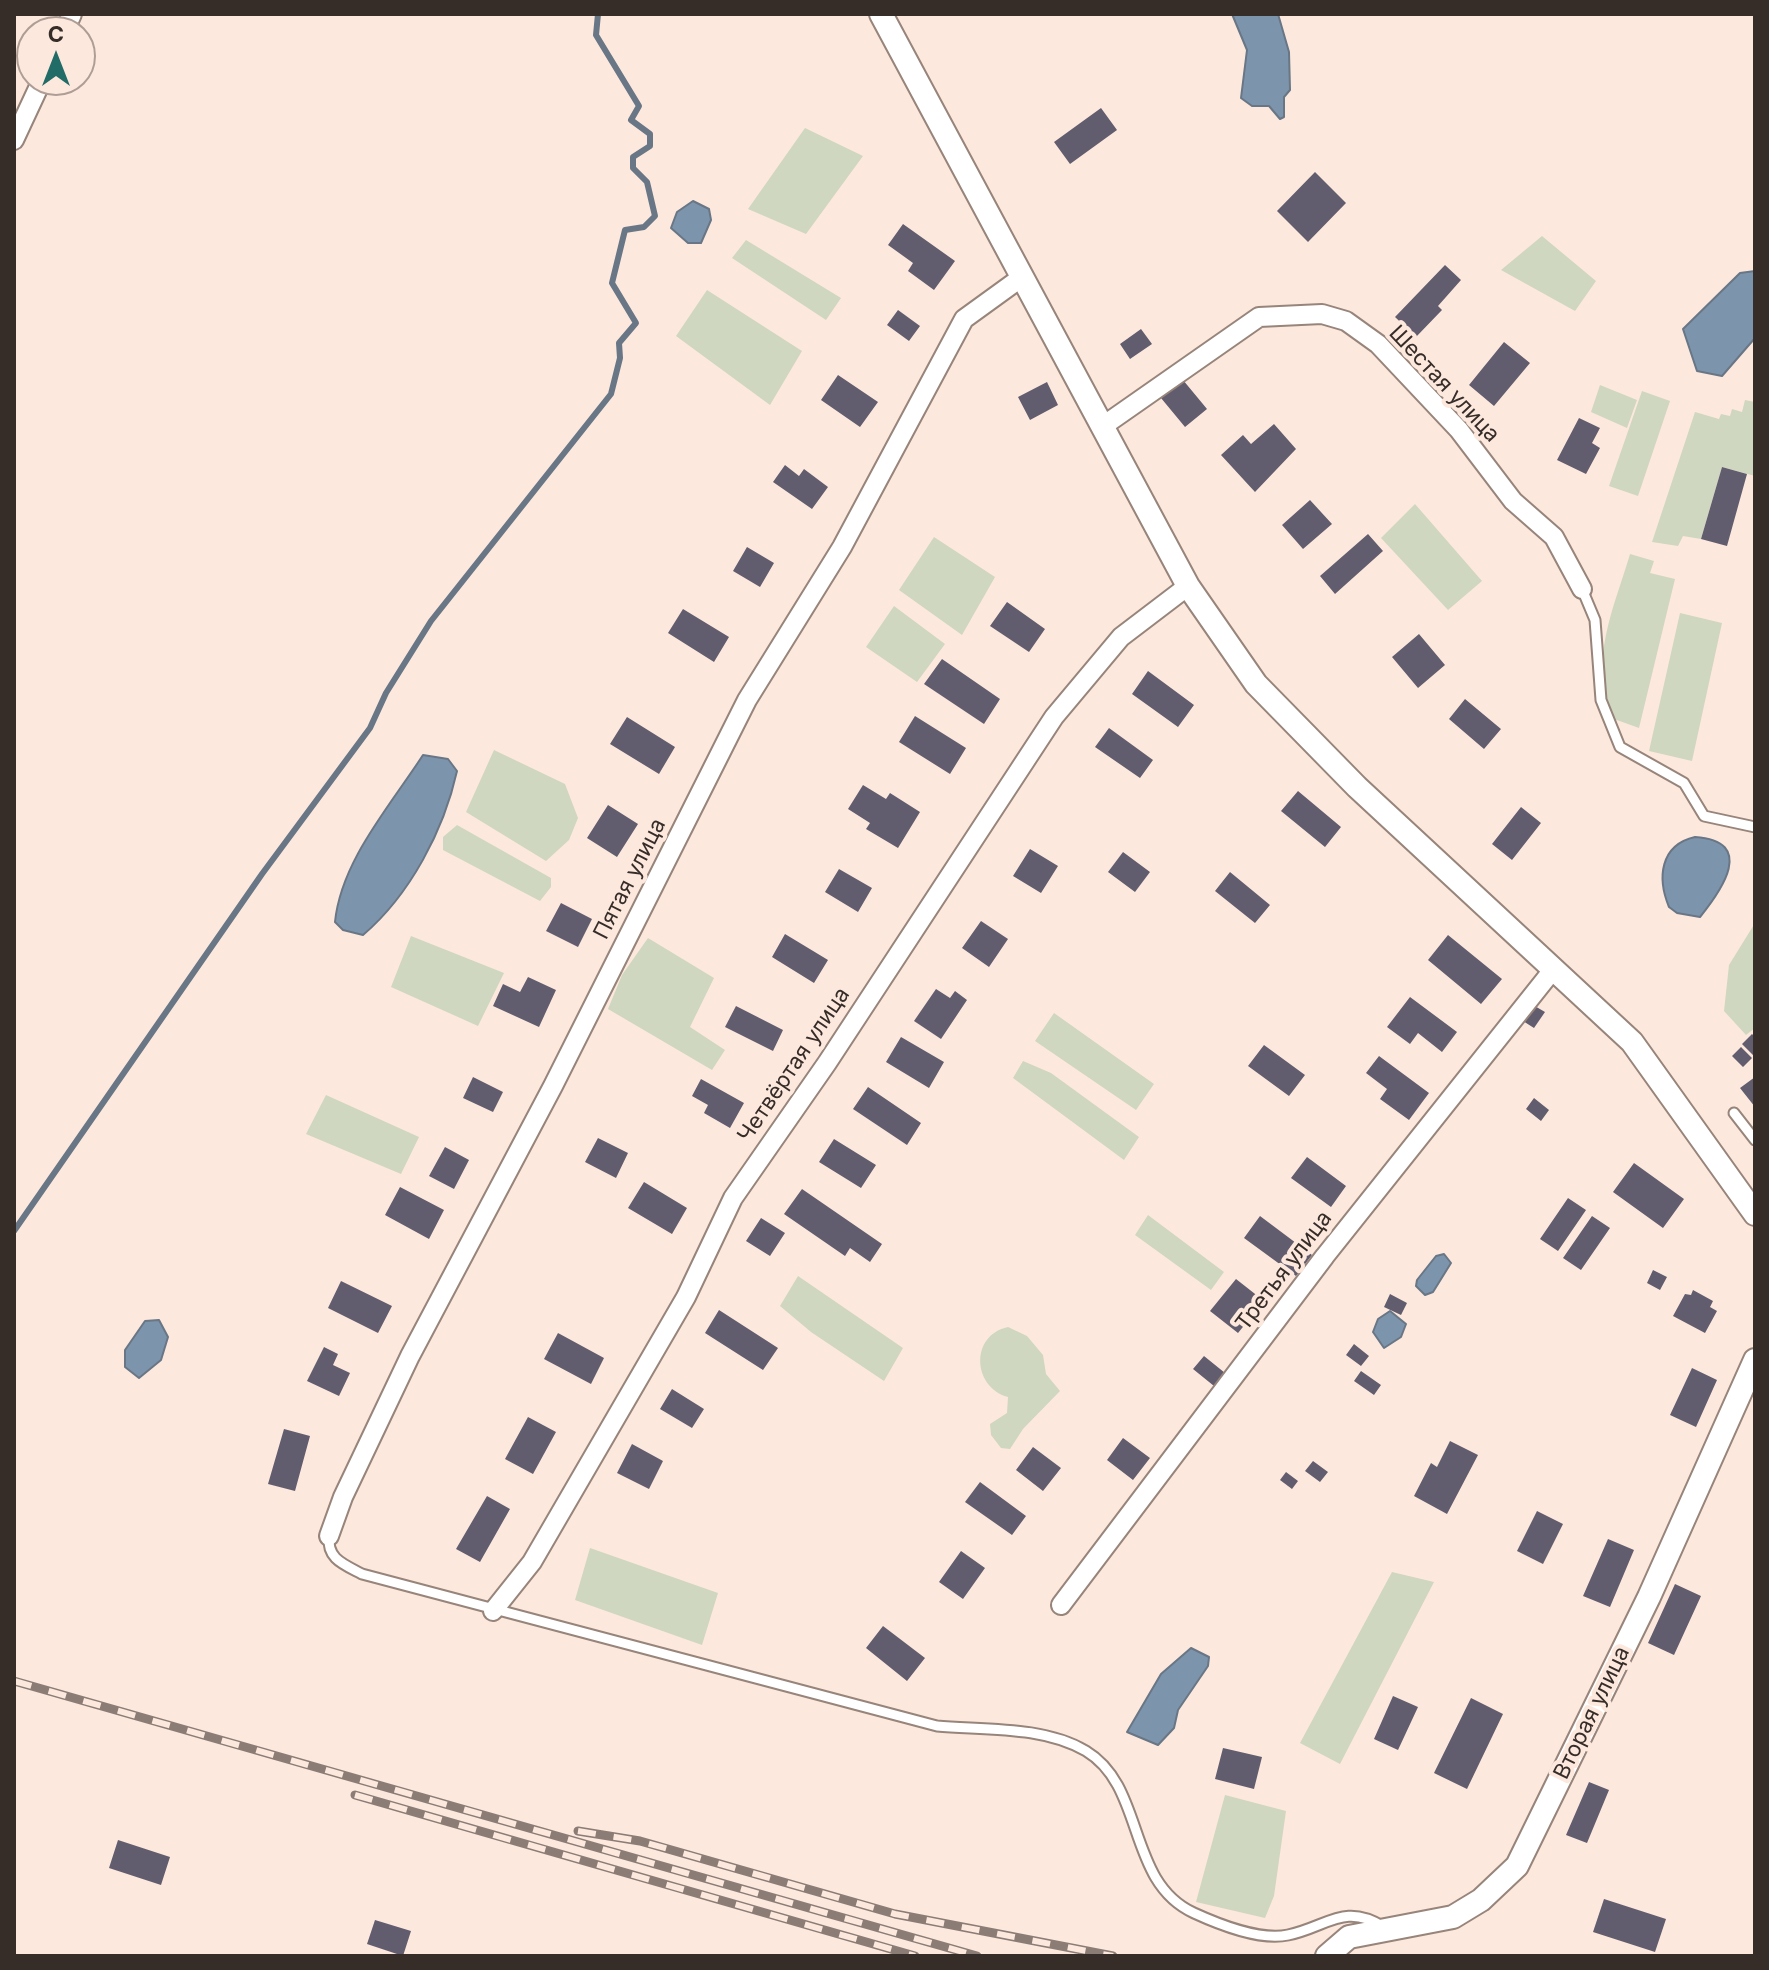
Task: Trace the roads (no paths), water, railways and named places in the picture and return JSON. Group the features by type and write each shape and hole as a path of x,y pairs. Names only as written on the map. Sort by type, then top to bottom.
{"street":[{"path":"881,14 1188,586 1256,684 1357,787 1632,1042 1755,1214"},
{"path":"14,140 35,96"},
{"name":"Пятая улица","path":"329,1536 343,1497 410,1356 553,1086 747,700 842,547 964,319 1022,277"},
{"name":"Шестая улица","path":"1103,426 1259,317 1322,314 1346,321 1378,344 1459,430 1513,501 1554,537 1582,589"},
{"name":"Четвёртая улица","path":"493,1611 532,1562 686,1297 733,1198 827,1063 1054,717 1121,637 1188,586"},
{"name":"Третья улица","path":"1061,1605 1325,1256 1552,971"},
{"name":"Вторая улица","path":"1327,1956 1349,1937 1386,1928 1419,1926 1453,1917 1481,1900 1517,1866 1649,1597 1755,1360"}],"lane":[{"path":"1582,589 1595,620 1601,700 1620,747 1684,783 1704,816 1755,827"},
{"path":"1734,1113 1755,1140"},
{"path":"329,1536 328,1549 334,1558 362,1574 937,1726 1002,1730 1047,1737 1084,1750 1103,1764 1115,1782 1148,1867 1165,1895 1193,1913 1256,1933 1285,1936 1340,1916 1366,1916 1386,1928"}],"water":[{"path":"1232,14 1278,14 1289,52 1290,90 1284,97 1284,117 1280,119 1269,106 1252,106 1241,98 1247,50"},
{"path":"693,201 709,209 711,220 701,243 688,243 671,228 677,212"},
{"path":"1755,271 1755,338 1722,376 1697,371 1683,329 1740,273"},
{"path":"423,755 448,759 457,771 434,838 410,881 380,919 363,935 343,930 335,922 347,877 369,835"},
{"path":"1695,837 1714,841 1725,848 1729,857 1729,869 1724,881 1700,917 1677,913 1669,907 1663,885 1664,864 1668,855 1683,841"},
{"path":"1444,1254 1451,1263 1433,1292 1425,1295 1416,1286 1417,1280 1436,1256"},
{"path":"1390,1311 1406,1324 1401,1337 1384,1348 1373,1332 1378,1319"},
{"path":"159,1320 168,1337 161,1360 139,1378 125,1367 125,1350 145,1321"},
{"path":"1191,1648 1209,1657 1208,1666 1178,1710 1174,1728 1158,1745 1127,1732 1161,1674"}],"waterway":[{"path":"14,1231 262,874 370,728 386,693 431,621 611,394 620,358 619,343 636,323 612,283 625,230 644,227 655,216 647,182 633,168 633,157 650,146 650,134 631,120 639,106 596,35 598,14"}],"railway":[{"path":"14,1681 977,1956"},
{"path":"355,1795 915,1956"},
{"path":"578,1831 640,1841 895,1914 1113,1956"}]}
